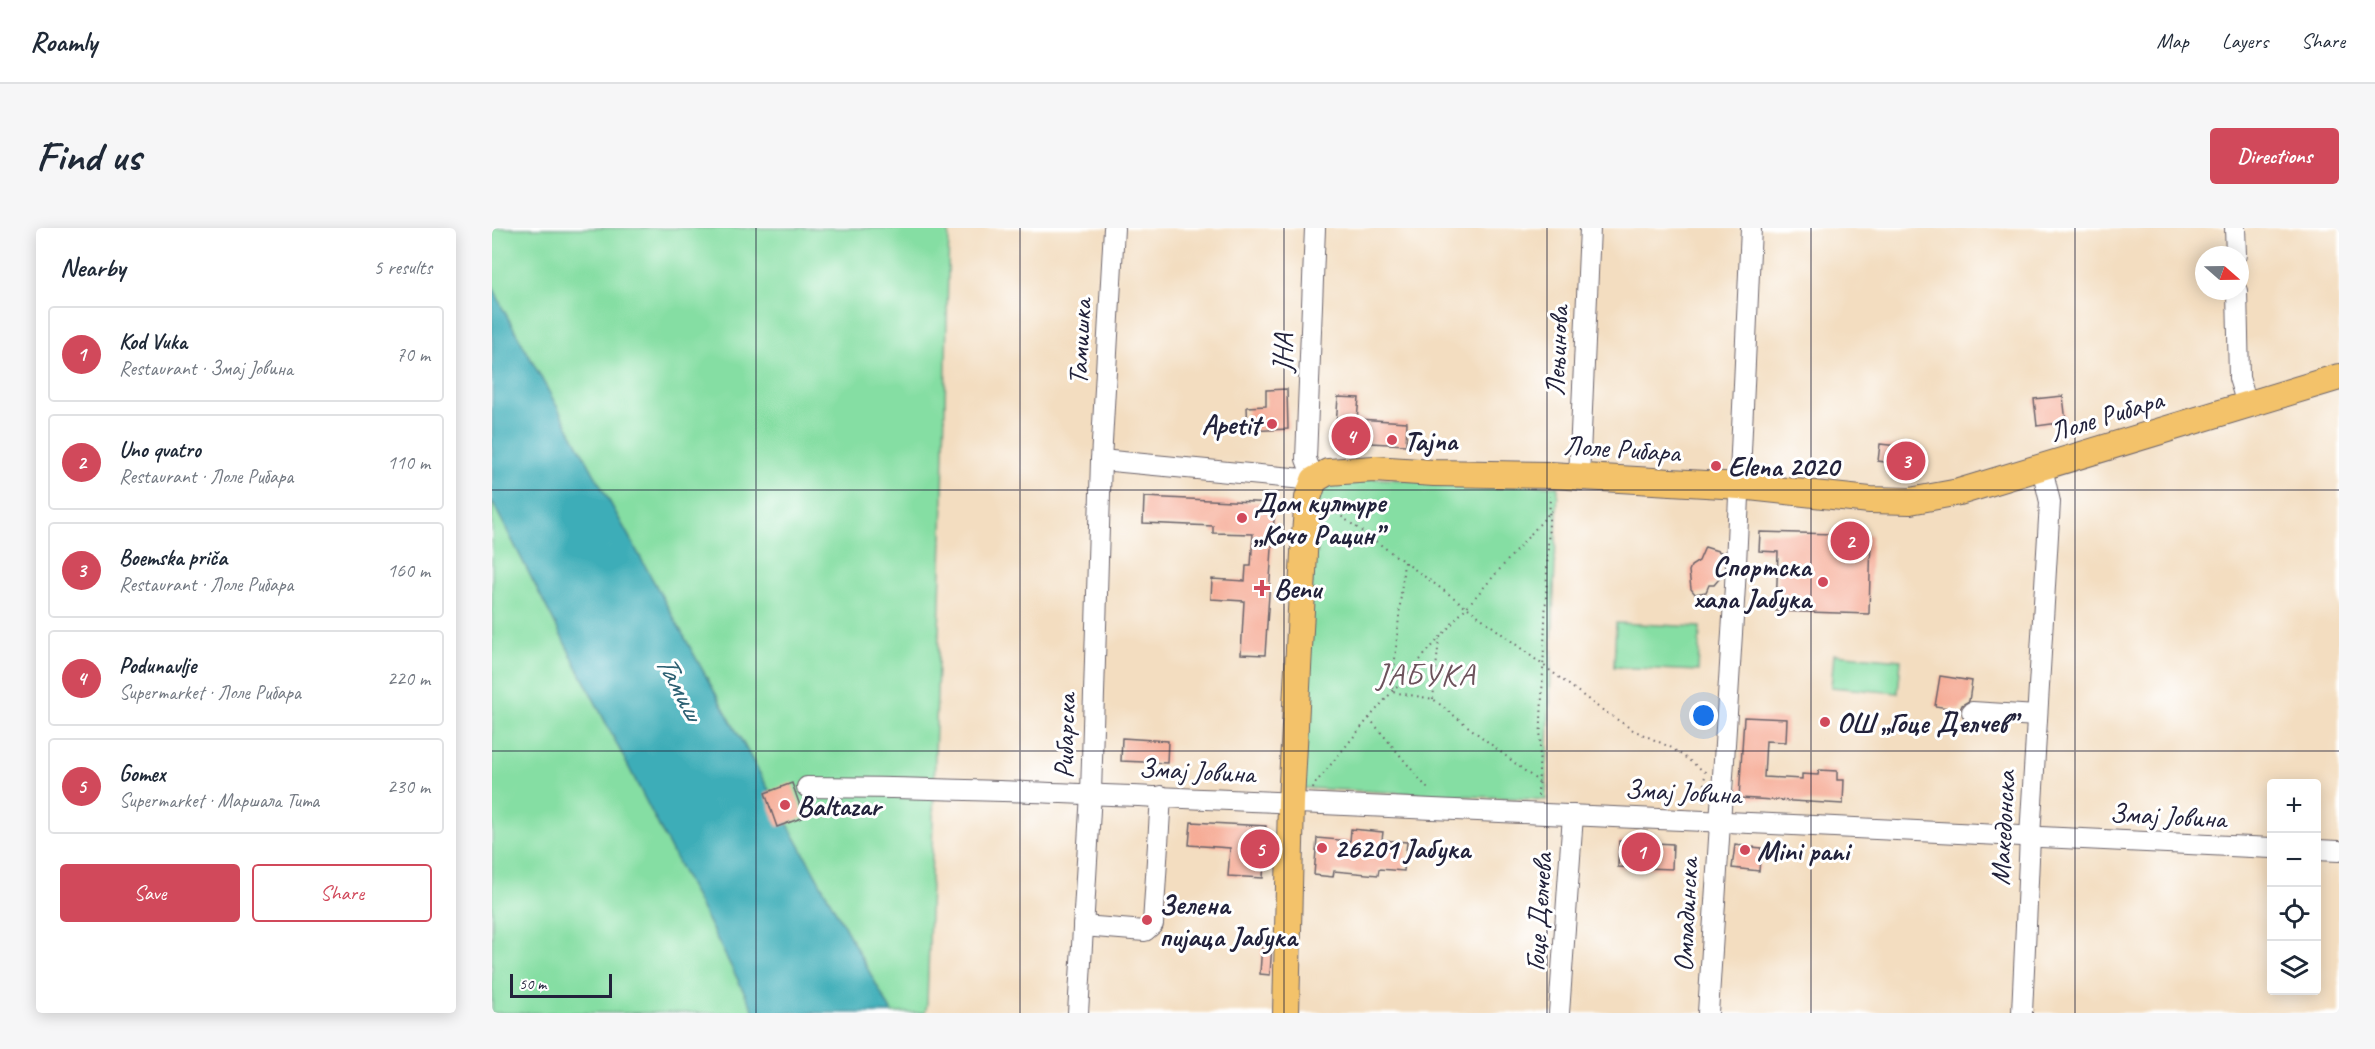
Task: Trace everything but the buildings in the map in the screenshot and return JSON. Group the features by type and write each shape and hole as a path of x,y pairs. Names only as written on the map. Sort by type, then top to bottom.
{"main road":[{"name":"Лоле Рибара","path":"1311,489 1328,472 1374,469 1434,474 1550,475 1740,486 1870,500 1910,501 1959,492 2339,377"},
{"path":"1286,1013 1302,803 1311,489"}],"street":[{"name":"Тамишка","path":"1101,460 1114,228"},
{"name":"ЈНА","path":"1311,489 1306,459 1315,228"},
{"name":"Лењинова","path":"1579,477 1590,228"},
{"name":"Омладинска","path":"1708,1013 1710,820 1740,486 1751,228"},
{"path":"2235,228 2236,246"},
{"path":"2237,300 2239,378 2247,404"},
{"name":"Лоле Рибара","path":"1101,460 1311,489"},
{"name":"Рибарска","path":"1078,1013 1091,793 1101,460"},
{"name":"Македонска","path":"2022,1013 2050,502 2042,468"},
{"path":"1972,712 2037,716"},
{"name":"Змај Јовина","path":"807,787 940,788 1091,793 1710,820 2267,848"},
{"path":"1083,926 1145,931 1153,924 1161,796"},
{"name":"Гоце Делчева","path":"1560,1013 1572,815"},
{"path":"2321,850 2339,852"}],"path":[{"path":"1537,813 1551,511 1550,475"},
{"path":"1311,489 1326,505 1467,607 1598,707 1633,730 1672,748 1705,772 1710,820"},
{"path":"1302,803 1369,718 1551,511"},
{"path":"1392,692 1404,562"},
{"path":"1433,699 1440,638"},
{"path":"1392,692 1433,699 1539,782"},
{"path":"1369,718 1427,788 1426,808"}],"green space":[{"path":"492,228 949,228 942,539 925,1013 892,1013 502,307 492,284"},
{"path":"1337,477 1558,486 1546,800 1303,788 1315,500 1321,485"},
{"path":"492,501 755,1013 492,1013"},
{"path":"1616,623 1700,627 1698,671 1614,667"},
{"path":"1834,654 1901,660 1898,693 1831,687"}],"water":[{"name":"Тамиш","path":"492,284 502,307 892,1013 755,1013 492,501"}],"place":[{"name":"Apetit","path":"1272,424"},
{"name":"Podunavlje","path":"1351,436"},
{"name":"Tajna","path":"1392,440"},
{"name":"Boemska priča","path":"1906,461"},
{"name":"Elena 2020","path":"1716,466"},
{"name":"Дом културе „Кочо Рацин”","path":"1242,518"},
{"name":"Uno qvatro","path":"1850,541"},
{"name":"Спортска хала Јабука","path":"1823,582"},
{"name":"Benu","path":"1262,588"},
{"name":"ОШ „Гоце Делчев”","path":"1825,722"},
{"name":"Baltazar","path":"785,805"},
{"name":"26201 Јабука","path":"1322,848"},
{"name":"Gomex","path":"1260,849"},
{"name":"Mini pani","path":"1745,850"},
{"name":"Kod Vuka","path":"1641,852"},
{"name":"Зелена пијаца Јабука","path":"1147,920"}],"district":[{"name":"ЈАБУКА","path":"1426,674"}]}
